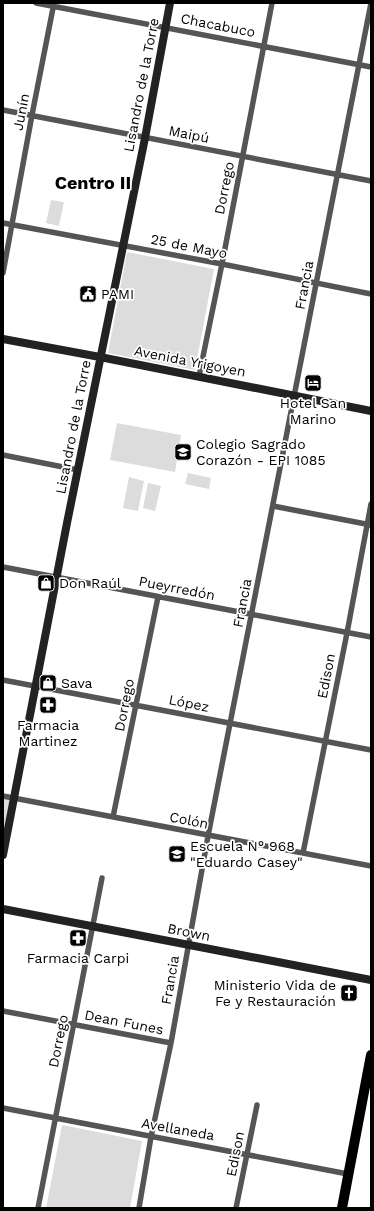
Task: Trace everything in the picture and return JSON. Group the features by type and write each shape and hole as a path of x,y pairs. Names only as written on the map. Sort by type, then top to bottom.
{"highway":[{"path":"342,1208 368,1083 371,1056"}],"main road":[{"name":"Lisandro de la Torre","path":"3,855 144,138 164,27 170,3"},
{"name":"Avenida Yrigoyen","path":"3,339 199,376 371,411"},
{"name":"Brown","path":"3,909 371,980"}],"street":[{"name":"Chacabuco","path":"36,3 54,5 371,67"},
{"name":"Dorrego","path":"199,376 272,3"},
{"name":"Francia","path":"138,1208 171,1043 208,836 371,3"},
{"name":"Junín","path":"3,273 54,5"},
{"name":"Maipú","path":"3,110 371,181"},
{"name":"25 de Mayo","path":"3,223 222,264 371,294"},
{"path":"3,456 78,470"},
{"name":"Edison","path":"303,853 369,524 371,504"},
{"path":"273,506 369,524"},
{"name":"Pueyrredón","path":"3,567 371,638"},
{"name":"Dorrego","path":"114,817 158,597"},
{"name":"López","path":"3,680 371,750"},
{"name":"Colón","path":"3,796 371,866"},
{"name":"Dorrego","path":"38,1208 102,878"},
{"name":"Dean Funes","path":"3,1011 171,1043"},
{"name":"Edison","path":"236,1208 257,1105"},
{"name":"Avellaneda","path":"3,1108 348,1174"}],"shaded area":[{"path":"51,200 64,202 59,226 46,223"},
{"path":"127,252 214,269 195,370 108,353"},
{"path":"117,423 181,435 175,472 110,460"},
{"path":"188,473 211,478 209,489 185,484"},
{"path":"129,477 144,481 138,511 123,508"},
{"path":"148,483 161,486 155,511 143,508"},
{"path":"3,798 10,800 3,834"},
{"path":"62,1125 142,1141 130,1208 46,1208"}],"place":[{"name":"PAMI","path":"88,294"},
{"name":"Hotel San Marino","path":"313,383"},
{"name":"Colegio Sagrado Corazón - EPI 1085","path":"183,452"},
{"name":"Don Raúl","path":"46,583"},
{"name":"Sava","path":"48,683"},
{"name":"Farmacia Martinez","path":"48,705"},
{"name":"Escuela N° 968 \"Eduardo Casey\"","path":"177,854"},
{"name":"Farmacia Carpi","path":"78,938"},
{"name":"Ministerio Vida de Fe y Restauración","path":"349,993"}],"district":[{"name":"Centro II","path":"93,182"}]}
